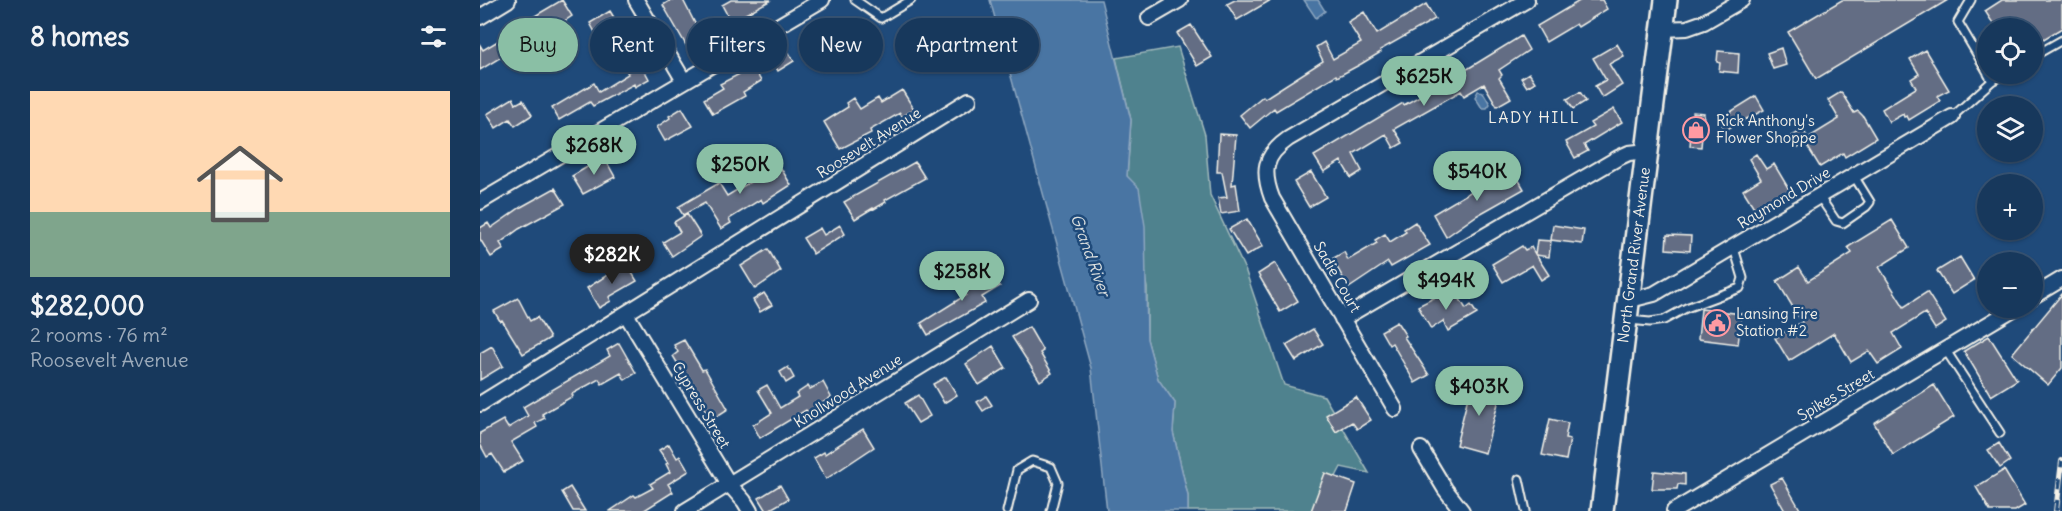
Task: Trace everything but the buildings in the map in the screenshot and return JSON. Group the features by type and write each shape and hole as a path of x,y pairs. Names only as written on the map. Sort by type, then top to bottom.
{"main road":[{"name":"North Grand River Avenue","path":"1602,511 1666,0"}],"street":[{"path":"480,17 508,0"},
{"path":"636,0 684,81"},
{"path":"480,202 822,0"},
{"path":"1149,18 1180,0"},
{"name":"Sadie Court","path":"1395,409 1272,198 1266,183 1265,171 1269,158 1278,146 1288,139 1527,0"},
{"path":"1662,29 1687,28 1704,22 1742,0"},
{"name":"Roosevelt Avenue","path":"480,404 969,100"},
{"name":"Raymond Drive","path":"1628,310 1952,117"},
{"path":"1342,319 1618,158 1629,153 1647,151"},
{"path":"2043,290 2062,279"},
{"name":"Knollwood Avenue","path":"686,511 1029,300"},
{"name":"Cypress Street","path":"626,314 729,484 750,511"},
{"name":"Spikes Street","path":"1674,511 1998,318"},
{"path":"1421,449 1445,489 1462,511"}],"lane":[{"path":"855,0 881,18 911,0"},
{"path":"1971,0 1958,22 1977,54"},
{"path":"2043,51 2062,40"},
{"path":"1952,117 1989,84"},
{"path":"1819,196 1836,221 1843,223 1870,202 1854,176"},
{"path":"1628,310 1650,322 1664,320 1686,308 1740,288 1743,278 1734,248"},
{"path":"1946,349 2000,433"},
{"path":"1007,511 1017,470 1032,461 1051,466 1058,483 1052,511"},
{"path":"1519,479 1526,511"}],"green space":[{"path":"1178,47 1205,135 1210,195 1246,272 1284,385 1324,396 1369,473 1341,467 1318,511 1188,511 1188,496 1173,432 1175,403 1158,379 1147,339 1147,288 1127,176 1131,120 1116,58"}],"water":[{"name":"Grand River","path":"990,0 1101,0 1131,120 1127,176 1139,188 1145,226 1147,339 1158,379 1175,403 1173,432 1188,496 1188,511 1107,511 1091,368 1010,72 1039,72 1039,18 995,18"},
{"path":"1304,0 1318,0 1325,11 1316,18"},
{"path":"1478,91 1483,92 1490,104 1487,108 1482,108 1475,97"}],"railway":[{"path":"2056,511 2062,461"}],"place":[{"name":"Rick Anthony's Flower Shoppe","path":"1696,130"},
{"name":"Lansing Fire Station #2","path":"1717,323"}],"district":[{"name":"LADY HILL","path":"1534,117"}]}
